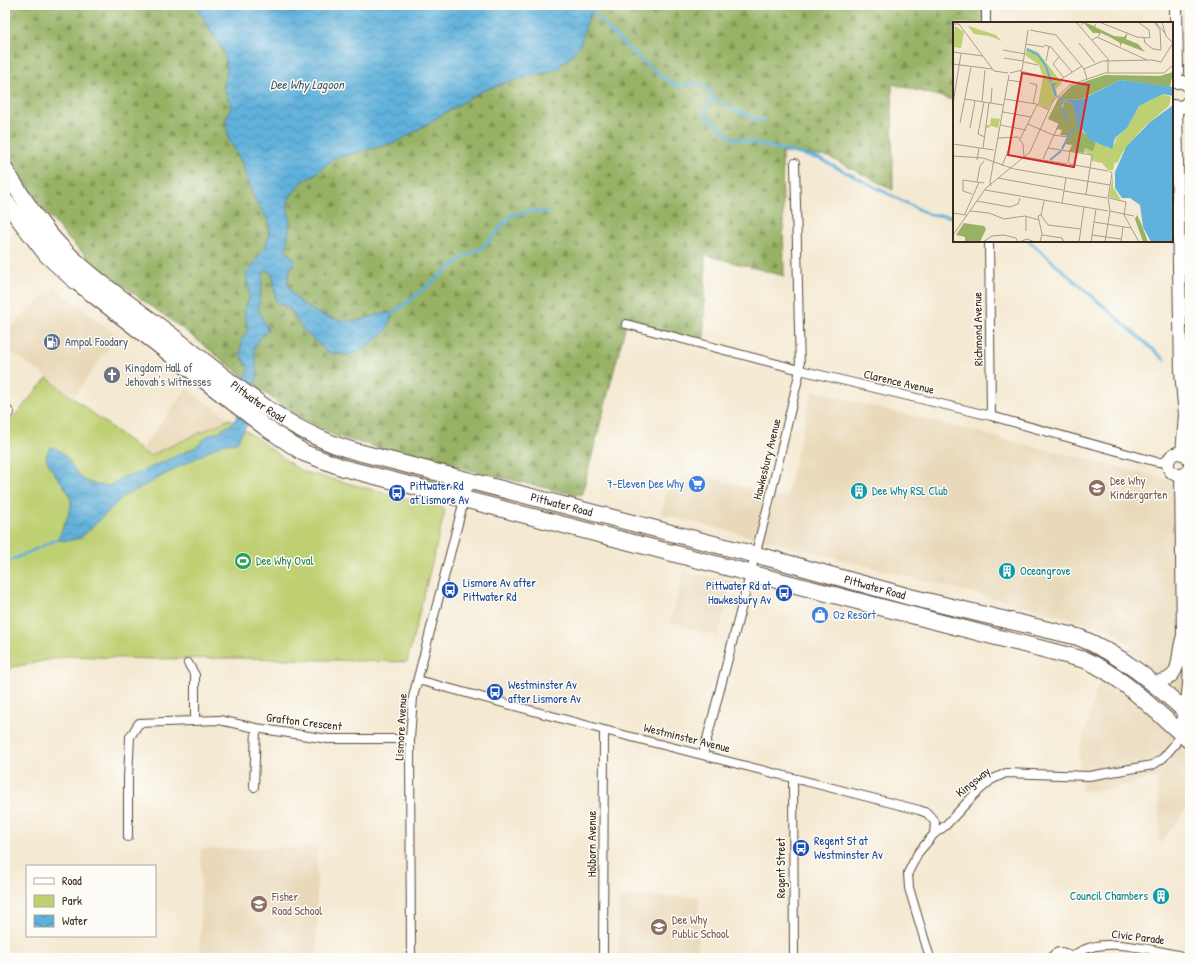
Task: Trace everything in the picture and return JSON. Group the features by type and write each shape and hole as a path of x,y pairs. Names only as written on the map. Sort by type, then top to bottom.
{"highway":[{"name":"Pittwater Road","path":"5,170 29,208 59,245 75,261 105,286 270,410 294,426 332,444 469,481 754,554 910,597 1078,637 1100,646 1128,664 1188,713"},
{"name":"Pittwater Road","path":"5,201 26,230 58,266 265,428 293,447 327,463 1085,660 1095,664 1119,681 1185,736"}],"main road":[{"path":"1176,5 1177,72 1173,82 1184,82 1190,88"},
{"path":"1182,454 1185,408 1181,372 1174,107 1183,107 1190,100"},
{"path":"1182,454 1188,458 1190,465 1188,472 1181,476 1171,473 1168,462 1171,456 1182,454"},
{"path":"1150,682 1166,680 1176,672 1179,662 1179,647 1183,636 1181,476"},
{"path":"1183,636 1188,647 1189,698 1185,736"}],"street":[{"path":"986,5 986,22"},
{"name":"Hawkesbury Avenue","path":"703,754 800,370 795,163"},
{"name":"Richmond Avenue","path":"989,242 991,416"},
{"name":"Clarence Avenue","path":"626,324 800,370 991,416 1157,462 1168,462"},
{"name":"Lismore Avenue","path":"412,958 410,739 413,697 469,481"},
{"path":"188,663 195,675 195,720"},
{"name":"Westminster Avenue","path":"418,680 604,730 918,810 927,813 935,822 934,834"},
{"name":"Grafton Crescent","path":"128,837 130,738 139,724 219,720 256,728 328,739 410,739"},
{"path":"254,787 256,728"},
{"name":"Holborn Avenue","path":"604,730 604,958"},
{"name":"Kingsway","path":"930,958 908,880 910,866 934,834 945,826 974,795 998,776 1006,773 1089,776 1153,765 1163,758 1175,744 1185,736"},
{"name":"Regent Street","path":"793,779 794,958"},
{"name":"Civic Parade","path":"1071,958 1078,952 1109,945 1139,947 1178,955 1180,958"},
{"path":"1051,958 1055,954 1062,952 1071,958"},
{"path":"1030,958 1043,958"}],"shaded area":[{"path":"54,287 117,335 74,397 13,353 5,344 5,333"},
{"path":"187,388 230,419 149,456 141,451"},
{"path":"812,391 1190,485 1190,805 1160,844 1157,778 1106,790 1082,791 1079,753 1098,685 1131,646 1112,631 1036,609 661,514 668,486 678,488 684,470 786,498"},
{"path":"684,571 732,582 718,637 670,622"},
{"name":"Fisher Road School","path":"317,847 317,958 200,958 201,849"},
{"name":"Dee Why Public School","path":"699,896 698,958 619,958 619,897"}],"green space":[{"path":"5,5 195,5 226,57 227,68 224,88 231,102 231,108 228,115 235,150 245,170 249,188 269,222 268,237 265,246 247,285 250,296 244,312 248,329 240,354 249,369 245,378 191,335 99,268 68,239 38,202 7,156 5,152"},
{"path":"595,5 987,5 987,22 953,22 953,100 892,84 893,190 829,157 782,152 784,276 705,255 704,344 626,324 582,494 576,495 405,455 335,436 288,410 254,385 256,381 254,349 259,339 268,330 258,309 263,271 268,271 273,275 275,297 281,305 290,309 299,326 315,340 354,353 361,351 387,330 392,314 387,312 353,321 337,320 313,311 294,295 289,285 289,275 294,259 286,250 290,217 287,207 289,198 303,181 315,174 334,158 395,143 480,92 569,59"},
{"path":"47,378 149,456 230,419 301,471 443,508 445,511 407,662 240,658 152,659 68,656 13,667 5,671 5,427"}],"water":[{"name":"Dee Why Lagoon","path":"195,5 595,5 591,10 580,45 569,59 562,63 558,69 505,83 480,92 395,143 334,158 315,174 303,181 289,198 287,207 290,217 286,250 295,261 288,275 288,284 292,293 308,308 339,320 353,321 387,312 392,314 387,330 384,333 361,351 345,355 330,353 304,331 290,309 276,301 273,275 268,271 264,271 258,309 268,330 259,339 254,349 258,376 252,389 248,423 237,442 222,444 123,497 81,538 67,541 58,540 70,509 71,499 68,492 47,461 46,455 51,447 61,452 65,456 82,478 94,484 109,486 123,477 138,473 196,447 207,436 218,432 233,423 237,417 242,402 243,381 249,370 240,354 242,339 248,329 244,312 250,296 246,274 263,250 269,236 270,229 269,222 253,196 241,161 228,138 226,120 231,106 224,88 227,68 223,50"}],"waterway":[{"path":"587,5 629,49 664,78 677,86 698,83 709,89 712,97 704,113 730,137 820,159 928,214 953,217"},
{"path":"712,97 726,106 764,122"},
{"path":"392,314 465,256 476,251 490,240 510,216 530,211 549,212"},
{"path":"1030,242 1165,360"},
{"path":"5,563 60,538"}],"place":[{"name":"Ampol Foodary","path":"52,342"},
{"name":"Kingdom Hall of Jehovah's Witnesses","path":"112,375"},
{"name":"7-Eleven Dee Why","path":"697,484"},
{"name":"Dee Why Kindergarten","path":"1097,488"},
{"name":"Dee Why RSL Club","path":"859,491"},
{"name":"Pittwater Rd at Lismore Av","path":"397,493"},
{"name":"Dee Why Oval","path":"243,561"},
{"name":"Oceangrove","path":"1007,571"},
{"name":"Lismore Av after Pittwater Rd","path":"450,590"},
{"name":"Pittwater Rd at Hawkesbury Av","path":"784,593"},
{"name":"Oz Resort","path":"820,615"},
{"name":"Westminster Av after Lismore Av","path":"495,692"},
{"name":"Regent St at Westminster Av","path":"801,848"},
{"name":"Council Chambers","path":"1161,896"},
{"name":"Fisher Road School","path":"259,904"},
{"name":"Dee Why Public School","path":"659,927"}]}
